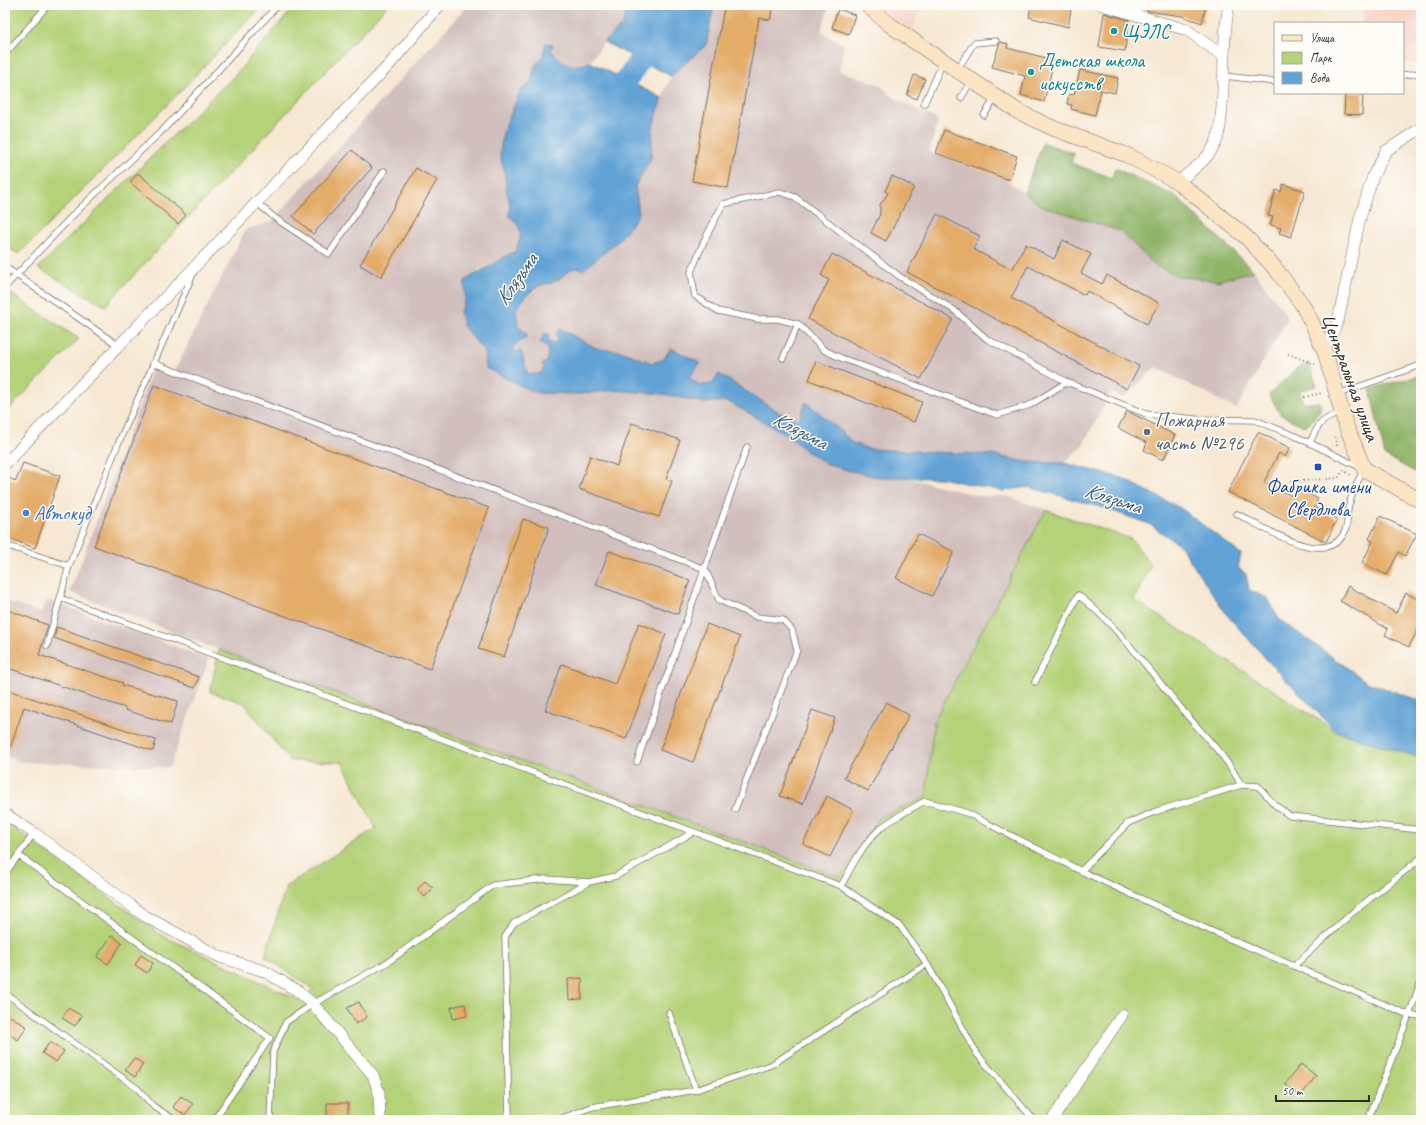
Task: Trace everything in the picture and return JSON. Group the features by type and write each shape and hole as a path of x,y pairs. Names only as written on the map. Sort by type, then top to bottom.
{"street":[{"path":"5,464 389,65 440,5"},
{"name":"Центральная улица","path":"867,5 890,25 956,71 1019,112 1055,129 1127,155 1178,182 1246,238 1275,268 1302,304 1324,350 1330,394 1342,413 1364,469"},
{"path":"1102,5 1187,30 1223,56"},
{"path":"1178,182 1198,166 1216,143 1221,118 1225,76 1223,56 1229,5"},
{"path":"1324,350 1338,321 1360,218 1373,176 1386,151 1421,128"},
{"path":"1364,469 1421,501"},
{"path":"5,814 34,833 145,916 220,957 264,970 298,991 313,1004 374,1075 379,1093 380,1120"},
{"path":"1052,1120 1122,1016"}],"lane":[{"path":"6,53 48,5"},
{"path":"5,287 74,214 165,128 278,5"},
{"path":"956,71 974,43 996,41"},
{"path":"924,104 943,62"},
{"path":"1404,75 1421,73"},
{"path":"1225,76 1274,82"},
{"path":"961,98 971,81"},
{"path":"984,115 996,97"},
{"path":"256,202 275,218 329,254 384,171"},
{"path":"1067,382 1030,405 998,415 841,358 824,350 798,324 778,319 758,319 718,311 695,296 691,272 704,241 723,204 780,192 795,197 899,276 954,310 987,339 1067,382 1146,414 1195,419 1255,420 1310,443 1364,469 1353,491 1348,510 1346,529 1340,540 1328,547 1314,548 1298,544 1237,514"},
{"path":"47,646 69,566 118,444 199,262"},
{"path":"5,267 119,346"},
{"path":"783,358 798,324"},
{"path":"153,363 704,569 719,600 757,617 783,620 792,630 797,650 735,809"},
{"path":"1330,394 1421,365"},
{"path":"1310,443 1319,424 1330,417 1342,413"},
{"path":"637,762 747,447"},
{"path":"5,545 69,566"},
{"path":"1035,682 1078,595 1100,612 1131,646 1181,708 1231,765 1242,785"},
{"path":"60,598 369,711 692,833 841,886 900,926 927,964 977,1054 1034,1120"},
{"path":"1081,871 1128,823 1154,812 1242,785 1258,786 1275,805 1290,816 1421,830"},
{"path":"841,886 859,854 880,829 900,815 926,801 967,813 1081,871 1209,930 1409,1015 1421,1016"},
{"path":"5,874 34,833"},
{"path":"509,1120 505,937 514,923 589,882 616,876 692,833"},
{"path":"18,855 270,1038 214,1120"},
{"path":"1294,966 1352,913 1421,858"},
{"path":"270,1120 273,1052 286,1022 313,1004 388,962 493,885 546,879 589,882"},
{"path":"557,1120 592,1107 696,1090 771,1065 927,964"},
{"path":"1368,1120 1421,981"},
{"path":"5,993 138,1089 153,1106 175,1120"},
{"path":"669,1013 696,1090"},
{"path":"264,1047 273,1052"}],"path":[{"path":"1288,354 1316,364"},
{"path":"1304,397 1330,394"},
{"path":"1291,482 1338,478 1344,470"}],"shaded area":[{"path":"468,5 632,5 626,10 623,25 604,42 590,62 578,67 557,58 551,50 544,50 543,56 535,66 531,83 521,90 503,132 500,154 510,204 509,216 517,222 521,233 519,243 515,252 507,254 497,261 478,270 465,281 465,300 460,312 485,352 485,362 525,388 580,394 614,390 663,394 705,403 727,401 788,435 806,451 879,477 908,478 979,496 1006,496 1046,510 934,721 926,797 879,818 840,877 219,650 70,592 152,371 172,376 246,229 271,222"},
{"path":"714,5 830,5 821,31 844,45 839,71 879,84 893,97 938,120 929,152 1004,178 1042,206 1120,231 1154,265 1217,281 1254,271 1288,318 1236,409 1156,367 1124,398 1111,393 1083,445 1064,463 1026,462 992,455 869,450 852,443 842,432 807,403 799,420 780,413 719,374 712,384 700,385 689,378 700,363 663,360 653,364 620,351 598,349 560,329 559,339 554,343 549,342 548,333 540,342 548,348 547,362 540,374 528,374 521,352 514,353 513,346 526,338 527,334 518,326 516,309 541,285 555,283 569,269 577,267 583,270 617,242 639,214 635,186 651,158 653,127 662,98 671,76 706,45"},
{"path":"873,5 921,5 912,35"},
{"path":"1363,5 1421,5 1421,58 1415,64 1404,64 1404,22 1362,22"},
{"path":"47,600 209,659 170,767 21,762 5,756 5,601 41,613"}],"green space":[{"path":"5,5 263,5 173,99 19,254 5,246"},
{"path":"296,5 388,5 105,306 38,268 235,75"},
{"path":"1043,143 1074,153 1071,163 1112,178 1115,168 1175,196 1254,271 1217,281 1178,276 1154,265 1120,231 1042,206 1024,193"},
{"path":"5,290 79,339 5,413"},
{"path":"1309,363 1317,386 1300,391 1303,403 1321,402 1320,411 1306,427 1281,415 1269,395 1295,369"},
{"path":"1421,375 1421,475 1385,456 1370,389"},
{"path":"1046,510 1131,539 1151,564 1134,600 1336,731 1421,758 1421,1120 5,1120 5,822 161,935 301,1001 313,989 265,956 286,886 376,828 342,762 290,761 244,703 210,692 219,650 840,877 879,818 926,797 934,721"}],"water":[{"path":"632,5 714,5 706,45 671,76 604,42 623,25 626,10"},
{"path":"546,43 553,45 551,50 564,62 579,65 590,62 662,98 653,127 651,158 635,186 639,214 617,242 583,270 575,268 571,269 554,282 537,287 516,309 518,326 527,334 526,338 513,346 514,352 521,351 528,374 540,374 544,368 542,364 547,362 548,348 540,342 545,334 548,333 549,342 554,343 559,339 556,334 560,329 598,349 620,351 652,363 663,360 671,348 700,363 689,378 700,385 712,384 719,374 780,413 799,420 806,402 842,432 852,443 869,449 992,455 1026,462 1064,463 1122,478 1182,509 1241,554 1238,568 1246,574 1249,590 1268,598 1279,619 1367,682 1421,701 1421,758 1336,731 1277,671 1227,615 1179,544 1149,524 1104,508 1028,487 1002,491 941,478 879,477 850,471 825,463 806,451 788,435 727,401 705,403 663,394 614,390 580,394 539,393 525,388 486,368 485,352 464,327 460,312 465,300 465,281 515,252 519,241 519,228 514,220 509,216 510,204 500,154 503,132 521,90 531,83 535,66 543,56"}],"building":[{"path":"738,5 773,5 770,20 759,18 728,188 692,181 724,8 737,10"},
{"path":"1031,5 1054,5 1071,9 1068,27 1029,17"},
{"path":"1148,5 1206,5 1202,23 1182,16 1147,11"},
{"path":"838,9 855,15 849,34 832,28"},
{"name":"ЩЭЛС","path":"1104,13 1129,20 1125,51 1099,47"},
{"name":"Детская школа искусств","path":"1000,42 1008,44 1007,48 1054,60 1044,102 1021,95 1025,76 992,67"},
{"path":"1080,70 1118,78 1115,93 1101,90 1095,115 1071,109 1072,105 1067,104 1069,94 1074,95"},
{"path":"914,75 925,79 917,99 907,95"},
{"path":"1345,94 1363,94 1362,115 1344,114"},
{"path":"944,130 1017,156 1009,180 936,153"},
{"path":"352,150 372,168 313,234 293,216"},
{"path":"416,168 437,180 381,277 360,265"},
{"path":"138,173 186,215 178,224 130,182"},
{"path":"892,176 914,187 886,241 871,233 880,214 880,205 888,193 885,191"},
{"path":"1283,184 1305,191 1291,237 1279,233 1281,228 1270,225 1273,217 1268,216 1276,190 1281,192"},
{"path":"937,214 980,236 973,249 1012,270 1026,244 1054,259 1063,240 1091,254 1081,273 1102,284 1107,275 1159,303 1147,324 1087,291 1085,295 1028,266 1011,298 1139,366 1127,389 907,272"},
{"path":"832,254 953,319 921,379 808,319 829,280 821,275"},
{"path":"816,361 922,402 914,422 809,380"},
{"path":"154,385 489,508 430,669 94,546"},
{"name":"Пожарная часть №296","path":"1127,411 1175,435 1163,460 1144,450 1147,443 1118,428"},
{"path":"632,423 680,440 666,479 672,481 659,517 579,489 590,456 617,466"},
{"path":"1258,432 1290,448 1285,457 1279,453 1264,482 1294,497 1299,489 1318,499 1314,507 1337,519 1326,542 1228,492"},
{"name":"Автокуд","path":"23,463 60,476 35,548 5,537 5,488 8,478 16,481"},
{"path":"1380,516 1417,534 1405,556 1399,552 1387,575 1362,563 1373,541 1369,539"},
{"path":"523,519 549,527 504,657 478,649"},
{"path":"918,534 954,552 932,596 896,578"},
{"path":"609,551 690,580 678,614 596,585"},
{"path":"1348,586 1396,613 1406,593 1421,601 1421,623 1409,647 1385,635 1388,629 1340,601"},
{"path":"5,609 48,625 39,655 123,683 122,685 178,701 171,724 125,710 125,708 5,667"},
{"path":"639,623 666,634 626,739 545,710 562,664 615,684"},
{"path":"707,624 740,637 693,762 660,750"},
{"path":"57,627 199,677 195,688 54,638"},
{"path":"5,689 156,740 153,751 24,707 7,757 5,757"},
{"path":"886,702 909,715 868,791 844,778"},
{"path":"812,710 835,718 803,804 780,796"},
{"path":"827,796 853,810 830,857 803,844"},
{"path":"425,881 433,888 425,897 417,890"},
{"path":"112,935 122,943 108,964 97,957"},
{"path":"141,955 153,963 147,973 135,965"},
{"path":"582,978 582,999 569,1000 568,979"},
{"path":"359,1002 367,1017 356,1024 347,1008"},
{"path":"465,1004 467,1016 453,1019 451,1007"},
{"path":"68,1008 82,1016 75,1026 62,1018"},
{"path":"10,1016 27,1027 18,1040 5,1031 5,1024"},
{"path":"50,1042 64,1051 56,1062 42,1053"},
{"path":"134,1058 143,1064 135,1077 125,1070"},
{"path":"1301,1064 1316,1076 1300,1097 1285,1084"},
{"path":"181,1096 193,1104 185,1115 173,1107"},
{"path":"327,1103 348,1103 348,1116 327,1116"}],"waterway":[{"name":"Клязьма","path":"612,106 645,52 661,5"}],"place":[{"name":"ЩЭЛС","path":"1114,31"},
{"name":"Детская школа искусств","path":"1031,72"},
{"name":"Пожарная часть №296","path":"1147,432"},
{"name":"Фабрика имени Свердлова","path":"1318,467"},
{"name":"Автокуд","path":"26,513"}]}
